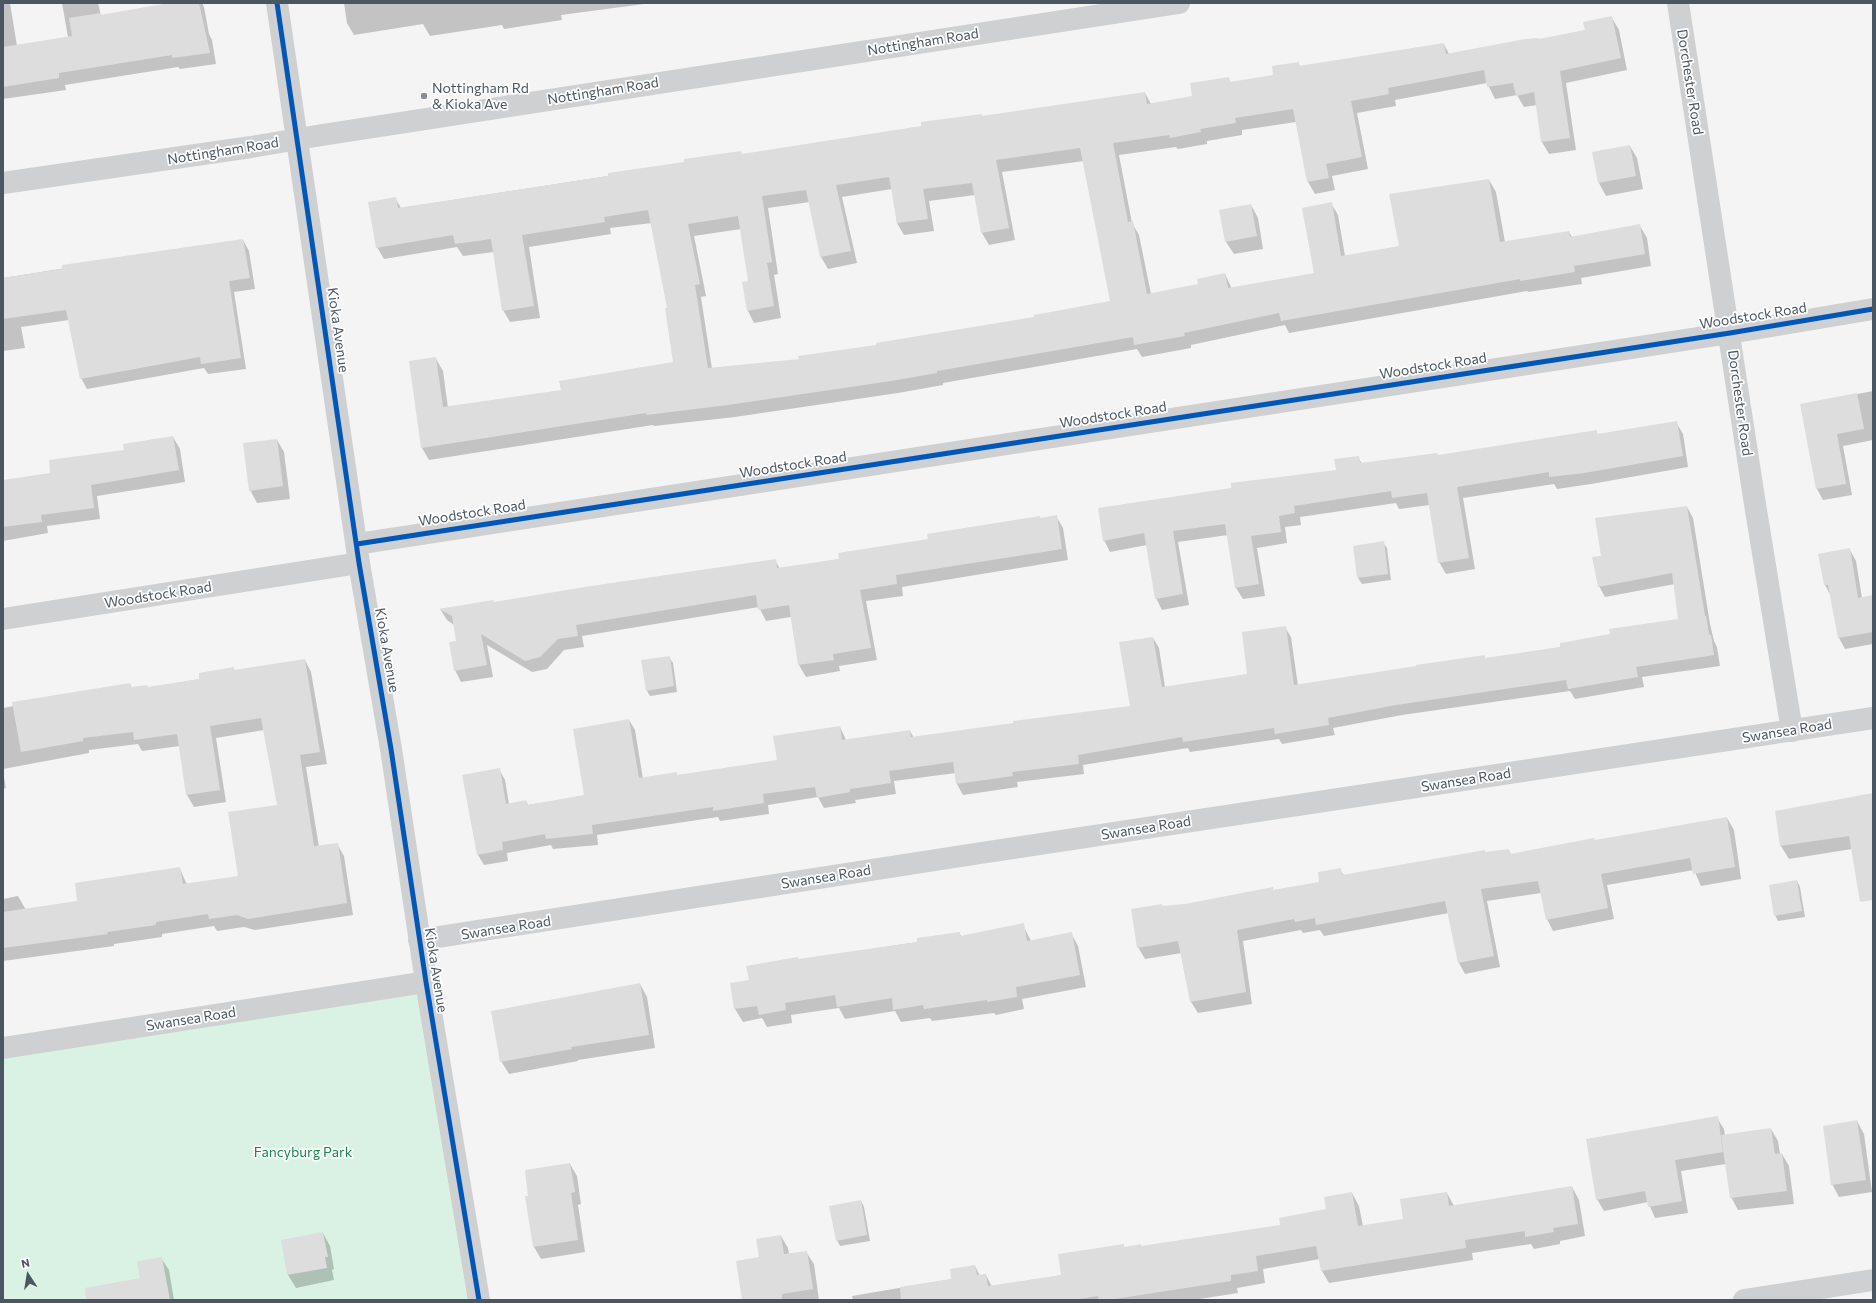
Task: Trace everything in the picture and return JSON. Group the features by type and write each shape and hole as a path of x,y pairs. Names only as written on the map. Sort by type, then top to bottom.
{"street":[{"name":"Kioka Avenue","path":"277,3 358,554 391,749 419,940 479,1300"},
{"name":"Nottingham Road","path":"3,183 243,148 1179,3"},
{"name":"Dorchester Road","path":"1678,3 1730,333 1754,498 1792,731"},
{"name":"Woodstock Road","path":"3,619 358,554 1873,309"},
{"name":"Swansea Road","path":"419,940 973,854 1873,718"},
{"name":"Swansea Road","path":"3,1048 426,982"},
{"path":"1744,1300 1873,1280"}],"green space":[{"name":"Fancyburg Park","path":"426,982 479,1300 3,1300 3,1048"}],"building":[{"path":"169,3 199,3 210,53 172,58 172,55 59,73 59,78 3,87 3,47 72,36 69,18 100,13 100,15"},
{"path":"1612,16 1621,58 1560,71 1570,138 1541,142 1534,92 1516,96 1513,83 1487,87 1484,70 1388,88 1389,94 1351,101 1362,157 1326,164 1329,178 1307,182 1293,109 1235,118 1236,123 1200,129 1201,132 1170,138 1169,135 1113,143 1128,222 1133,221 1147,294 1198,284 1197,279 1225,273 1228,288 1314,273 1302,208 1332,202 1341,256 1399,246 1389,194 1489,179 1500,242 1569,231 1570,237 1640,224 1645,254 1574,266 1575,272 1520,281 1520,279 1281,321 1279,313 1184,333 1185,336 1134,345 1133,337 937,371 937,373 891,381 728,405 646,415 646,413 421,448 409,361 436,357 443,407 561,390 559,381 673,362 665,308 667,308 648,210 604,217 605,222 522,235 534,306 502,311 491,239 455,244 453,235 376,248 368,202 396,197 398,208 608,176 608,173 684,162 684,159 741,151 742,154 921,126 921,122 982,114 982,116 1145,92 1147,104 1192,96 1190,83 1229,77 1230,82 1273,75 1272,66 1299,62 1299,66 1444,43 1446,54 1525,39 1539,39 1585,30 1583,22","holes":["1080,148 1110,301 1034,315 1034,317 876,343 876,345 798,356 799,359 708,368 695,285 700,284 688,224 738,216 748,281 742,282 747,311 774,306 767,263 772,262 762,196 806,190 820,257 851,251 836,185 889,177 897,223 928,219 923,189 972,183 981,233 1009,228 996,160"]},
{"path":"1630,145 1636,176 1598,183 1592,152"},
{"path":"1251,204 1257,236 1225,242 1219,210"},
{"path":"243,239 250,278 229,281 241,358 201,364 200,357 80,379 66,310 3,319 3,278 62,269 62,265"},
{"path":"1857,393 1864,429 1837,434 1846,484 1816,489 1800,404"},
{"path":"1677,421 1683,456 1584,473 1549,477 1549,472 1457,487 1469,558 1438,563 1427,493 1392,498 1391,491 1294,506 1295,513 1279,516 1281,532 1251,536 1259,584 1235,588 1225,524 1173,531 1183,594 1155,599 1144,533 1103,541 1098,508 1231,488 1231,483 1336,470 1334,459 1359,456 1360,463 1437,453 1438,455 1597,430 1597,434"},
{"path":"173,436 179,470 91,485 94,508 41,515 42,522 3,527 3,480 50,473 49,460 124,450 123,444"},
{"path":"277,439 283,486 249,491 243,443"},
{"path":"1687,506 1705,616 1709,634 1711,635 1714,655 1636,667 1638,677 1568,689 1566,680 1396,705 1328,718 1329,725 1275,734 1274,728 1183,742 1182,737 1078,755 1079,764 1012,772 1013,776 956,784 953,762 889,771 891,783 850,789 850,792 817,798 815,787 763,794 764,803 713,811 713,807 592,825 593,834 546,839 545,834 502,842 503,850 477,855 462,775 500,768 506,804 526,800 527,805 584,795 573,729 629,719 639,778 677,772 677,775 777,760 773,736 840,726 842,740 910,730 911,737 1013,723 1013,721 1130,706 1119,642 1153,637 1162,687 1247,674 1242,632 1286,626 1294,685 1485,655 1485,658 1560,647 1560,643 1610,634 1609,629 1678,619 1672,573 1598,587 1592,557 1601,556 1595,518"},
{"path":"1057,515 1062,549 896,575 897,584 860,590 871,648 833,654 834,660 798,665 789,605 758,610 756,595 576,625 578,636 558,639 540,657 525,661 481,634 487,665 454,671 449,642 456,641 452,616 439,609 776,559 777,568 839,559 838,553 928,539 927,534 1040,516 1040,518"},
{"path":"1384,541 1388,574 1357,578 1353,546"},
{"path":"1850,548 1858,598 1873,595 1873,632 1838,638 1828,585 1824,585 1818,554"},
{"path":"670,656 674,686 646,691 641,660"},
{"path":"305,659 320,752 300,755 314,846 338,843 347,903 248,919 237,915 209,919 208,914 156,922 156,925 107,932 108,934 3,948 3,912 77,901 75,883 180,867 183,884 238,876 228,812 277,805 261,718 210,726 220,790 186,795 177,734 134,740 133,732 83,738 83,741 21,752 12,702 130,683 131,687 147,685 148,687 199,679 199,673 234,667 234,670"},
{"path":"1873,793 1873,900 1860,902 1849,836 1780,846 1775,811"},
{"path":"1727,817 1735,867 1693,874 1690,858 1601,874 1608,908 1546,920 1538,881 1481,889 1494,956 1458,963 1445,901 1316,925 1315,918 1295,922 1294,919 1237,930 1246,992 1190,1002 1178,941 1137,948 1131,909 1162,904 1162,906 1185,904 1273,887 1273,890 1319,882 1318,872 1341,868 1342,875 1485,850 1485,852 1509,849 1510,854 1594,838 1595,840"},
{"path":"1797,880 1802,911 1774,916 1769,885"},
{"path":"1024,923 1027,941 1072,932 1080,975 1016,987 1017,997 924,1009 923,1005 893,1010 892,998 837,1007 835,995 785,1003 786,1010 759,1015 757,1006 734,1009 730,983 749,980 746,966 798,957 798,959 917,942 917,938 960,932 960,936"},
{"path":"640,983 649,1035 571,1047 572,1049 500,1062 491,1011"},
{"path":"1718,1116 1723,1152 1675,1160 1682,1201 1648,1207 1645,1191 1596,1200 1586,1139"},
{"path":"1857,1120 1866,1180 1831,1185 1823,1126"},
{"path":"1771,1128 1775,1154 1782,1153 1787,1191 1730,1198 1721,1135"},
{"path":"570,1163 575,1192 571,1193 578,1240 533,1247 525,1196 528,1196 525,1170"},
{"path":"1572,1186 1578,1224 1553,1228 1554,1232 1525,1237 1525,1231 1465,1240 1466,1248 1321,1271 1316,1246 1256,1256 1258,1271 1231,1275 1231,1281 1108,1300 1099,1300 1098,1296 1072,1300 901,1300 900,1287 951,1279 950,1269 975,1265 977,1275 986,1274 988,1286 1061,1275 1058,1254 1124,1244 1124,1247 1141,1244 1141,1246 1280,1225 1279,1218 1326,1209 1324,1197 1352,1192 1358,1226 1403,1219 1400,1199 1447,1192 1449,1206"},
{"path":"861,1200 867,1235 836,1241 829,1206"},
{"path":"323,1232 328,1257 325,1257 327,1268 287,1275 281,1240"},
{"path":"781,1235 784,1254 807,1251 813,1289 782,1294 782,1300 742,1300 736,1261 759,1257 756,1239"},
{"path":"162,1257 170,1300 86,1300 85,1288 140,1278 137,1261"}],"cycle path":[{"path":"277,3 359,563 391,749 426,982 479,1300"},
{"path":"357,544 1730,333 1873,309"}],"place":[{"name":"Nottingham Rd & Kioka Ave","path":"424,96"}]}
